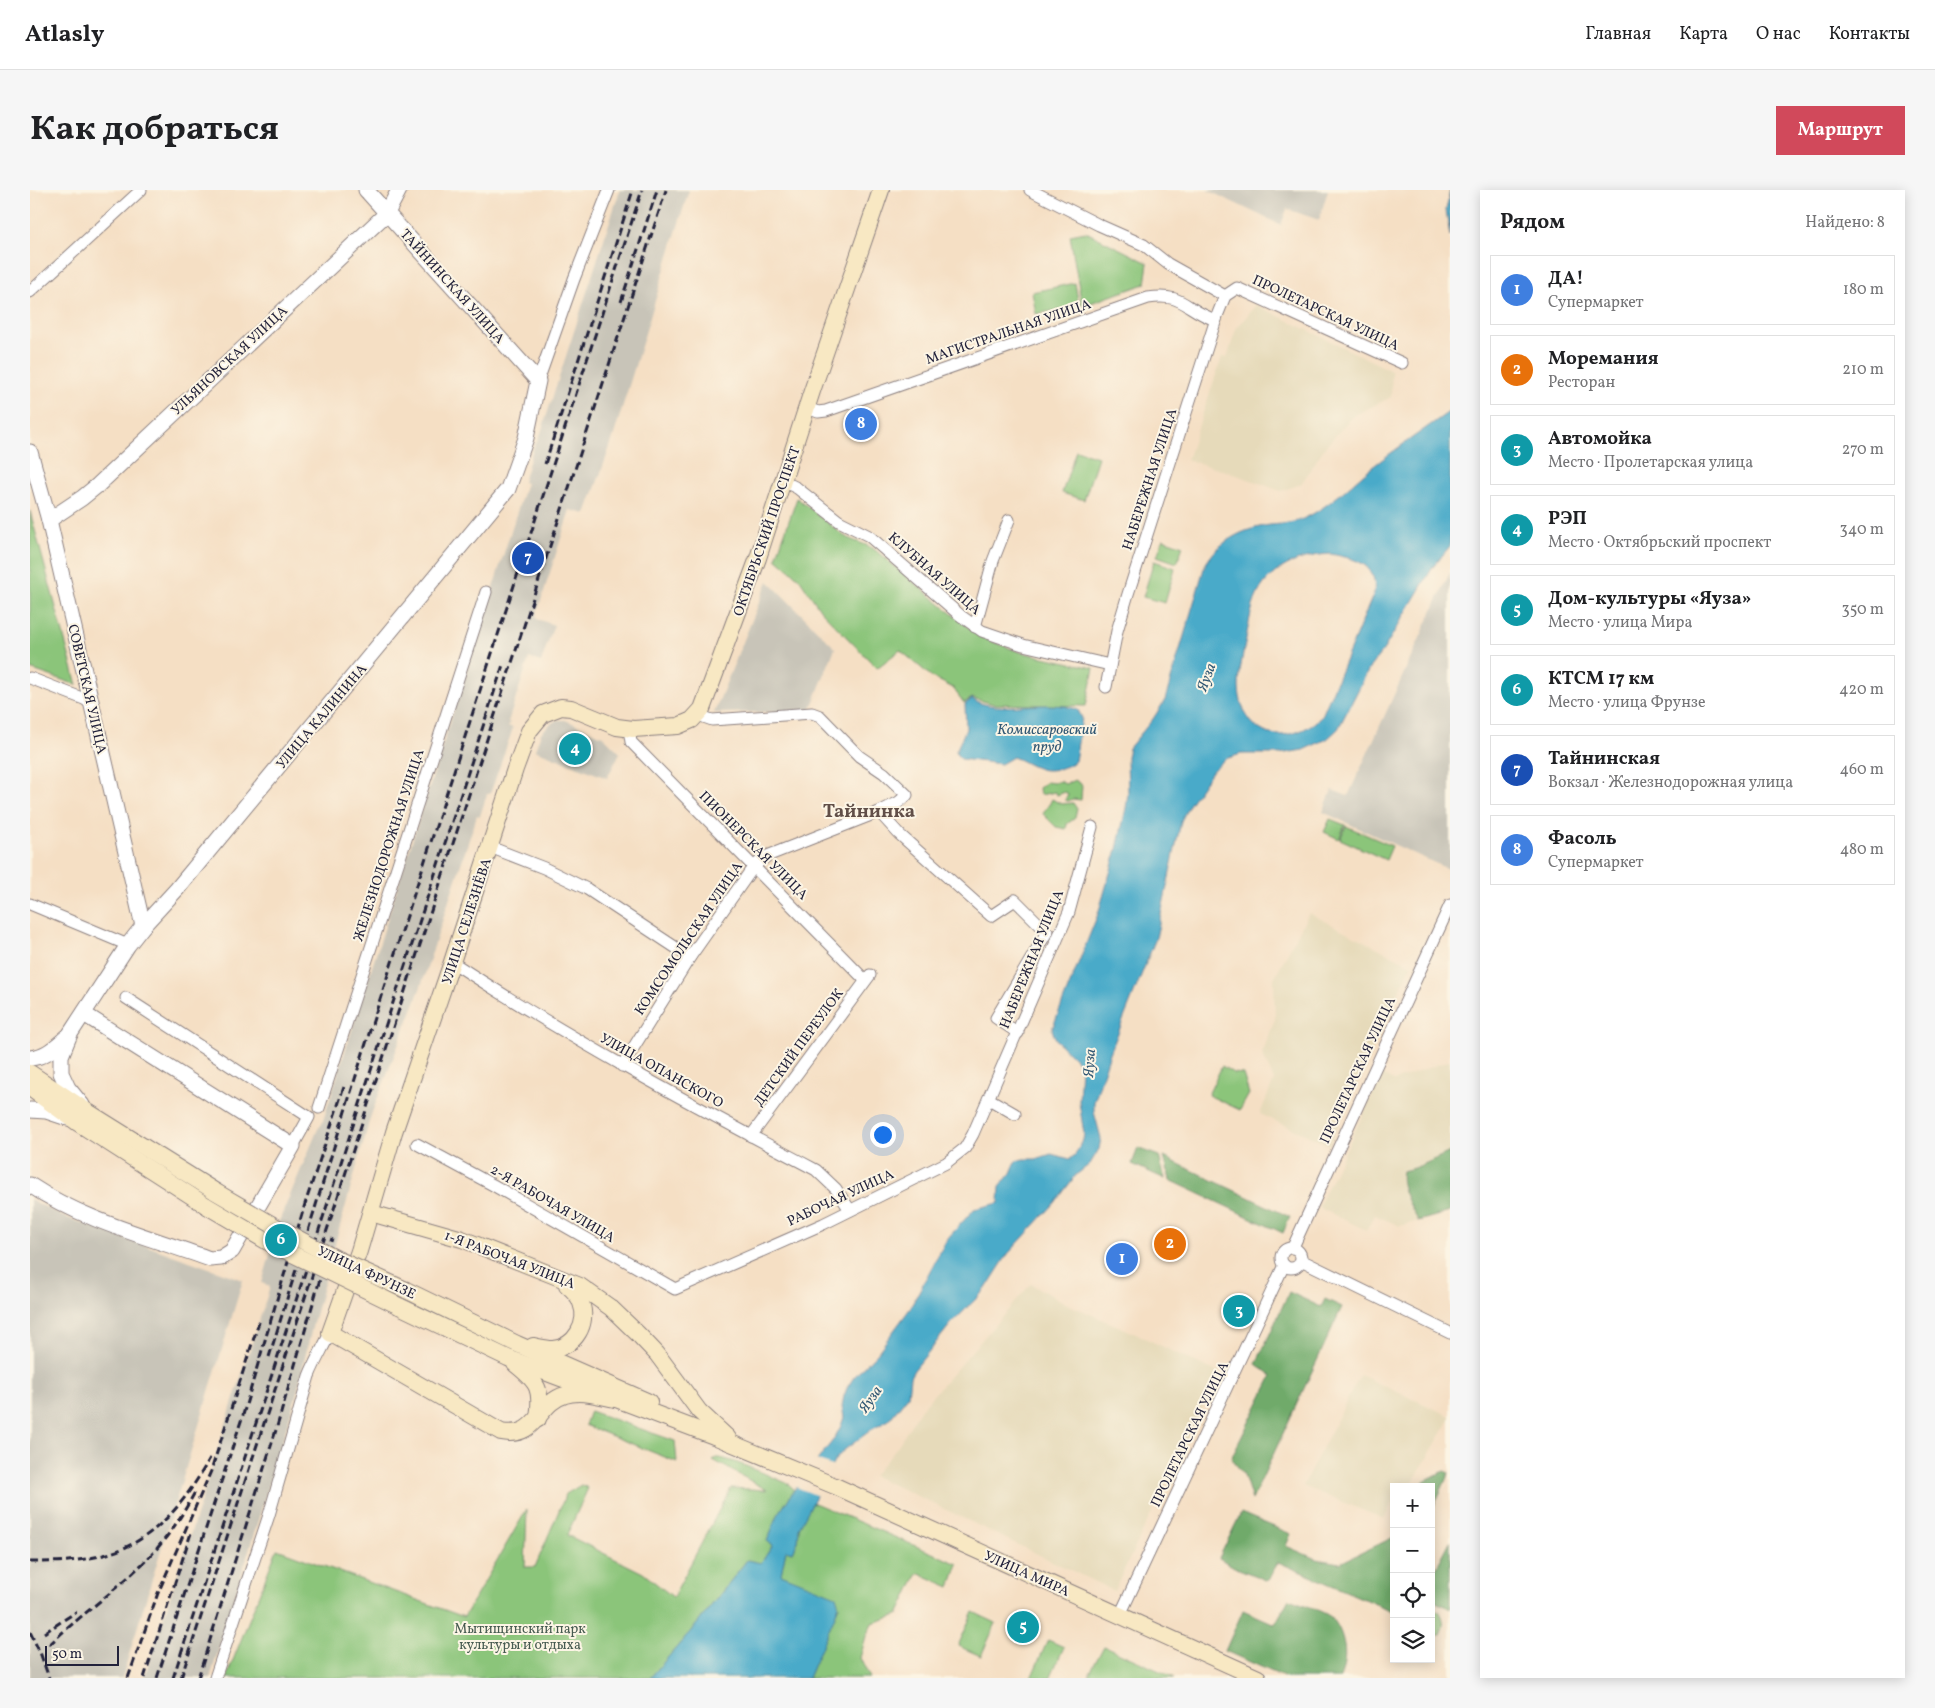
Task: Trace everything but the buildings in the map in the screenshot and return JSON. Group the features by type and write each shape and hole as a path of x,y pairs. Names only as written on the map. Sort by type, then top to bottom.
{"main road":[{"name":"ОКТЯБРЬСКИЙ ПРОСПЕКТ","path":"698,714 713,682 758,558 881,190"},
{"name":"УЛИЦА СЕЛЕЗНЁВА","path":"330,1333 359,1251 394,1132 525,740 532,725 543,714 556,708 565,707 617,727 629,729"},
{"path":"629,729 654,729 678,726 692,720 698,714"},
{"name":"УЛИЦА ФРУНЗЕ","path":"30,1073 83,1117 207,1206 268,1242 508,1358 694,1428 795,1470"},
{"name":"УЛИЦА ФРУНЗЕ","path":"30,1088 278,1228 337,1259 517,1344 631,1393 672,1414 694,1428"},
{"name":"1-Я РАБОЧАЯ УЛИЦА","path":"371,1213 462,1239 580,1286 611,1308 638,1334 657,1354 699,1411 734,1444"},
{"path":"517,1344 553,1349 566,1344 577,1335 583,1322 583,1308 578,1296 562,1280"},
{"path":"330,1333 501,1432 515,1433 533,1425 552,1402 564,1395 581,1393 615,1399"},
{"path":"508,1358 530,1376 538,1387 540,1400 538,1419"},
{"name":"УЛИЦА МИРА","path":"795,1470 835,1486 1258,1678"}],"street":[{"path":"30,292 141,190"},
{"name":"ТАЙНИНСКАЯ УЛИЦА","path":"366,190 538,381"},
{"name":"УЛЬЯНОВСКАЯ УЛИЦА","path":"49,520 98,485 387,213 399,190"},
{"path":"538,381 574,279 609,190"},
{"path":"1030,190 1099,225 1144,245 1168,264 1225,296"},
{"name":"ПРОЛЕТАРСКАЯ УЛИЦА","path":"1225,296 1237,288 1402,363"},
{"name":"МАГИСТРАЛЬНАЯ УЛИЦА","path":"807,408 818,412 826,411 1148,298 1164,296 1179,299 1199,314 1216,320"},
{"name":"НАБЕРЕЖНАЯ УЛИЦА","path":"1106,687 1117,631 1128,594 1225,296"},
{"name":"УЛИЦА КАЛИНИНА","path":"70,1034 128,945 143,926 177,889 508,489 514,478 526,438 538,381"},
{"name":"СОВЕТСКАЯ УЛИЦА","path":"30,452 49,520 143,926"},
{"name":"КЛУБНАЯ УЛИЦА","path":"783,481 794,486 839,521 869,536 975,627 992,636 1024,646 1110,665"},
{"path":"975,627 993,561 1009,520"},
{"name":"ЖЕЛЕЗНОДОРОЖНАЯ УЛИЦА","path":"319,1108 486,592"},
{"path":"30,678 84,699 92,704"},
{"name":"КОМСОМОЛЬСКАЯ УЛИЦА","path":"622,1066 690,957 754,866 767,856 879,812 899,802 907,795 884,773 860,756 816,714 712,720 698,714"},
{"name":"ПИОНЕРСКАЯ УЛИЦА","path":"629,729 631,742 867,978"},
{"path":"879,812 899,834 991,916 1015,900 1047,932 996,1018 1018,1033"},
{"name":"НАБЕРЕЖНАЯ УЛИЦА","path":"989,1099 1069,912 1092,827"},
{"path":"490,847 544,868 587,890 690,957"},
{"path":"30,904 128,945"},
{"name":"ПРОЛЕТАРСКАЯ УЛИЦА","path":"1293,1247 1450,905"},
{"name":"УЛИЦА ОПАНСКОГО","path":"452,962 512,1001 622,1066 816,1170 836,1189 850,1210"},
{"name":"ДЕТСКИЙ ПЕРЕУЛОК","path":"752,1136 867,978"},
{"path":"30,1185 72,1208 113,1225 210,1259 217,1259 232,1251 309,1117 126,998"},
{"path":"84,1014 294,1146"},
{"path":"30,1058 42,1056 50,1052 70,1034"},
{"path":"70,1034 61,1056 61,1073 83,1117"},
{"path":"989,1099 1015,1114"},
{"name":"РАБОЧАЯ УЛИЦА","path":"675,1289 850,1210 954,1158 965,1148 989,1099"},
{"path":"30,1110 83,1117"},
{"name":"2-Я РАБОЧАЯ УЛИЦА","path":"417,1144 675,1289"},
{"path":"1293,1247 1300,1254 1301,1260 1294,1267 1284,1266 1281,1261 1282,1253 1288,1248 1293,1247"},
{"path":"1301,1260 1450,1333"},
{"name":"ПРОЛЕТАРСКАЯ УЛИЦА","path":"1120,1616 1284,1266"},
{"path":"215,1678 269,1515 309,1376 330,1333"}],"shaded area":[{"path":"620,190 689,190 612,441 586,514 570,510 536,616 537,619 554,625 541,662 529,658 508,722 510,723 508,726 513,728 490,794 487,794 480,816 477,815 420,989 371,1115 314,1319 296,1396 210,1678 144,1678 270,1287 262,1283 270,1255 269,1245 318,1129 322,1124 511,531 526,483 523,482 533,449 541,433"},
{"path":"1207,190 1328,190 1319,220 1287,209 1281,225"},
{"path":"1256,305 1392,371 1391,397 1353,416 1325,447 1301,484 1281,491 1223,470 1187,460 1222,357 1227,358 1236,329"},
{"path":"1450,572 1450,870 1323,812 1332,790 1348,796"},
{"path":"768,581 835,648 810,711 714,713"},
{"path":"557,720 565,720 603,736 620,753 607,778 535,750 541,733"},
{"path":"1309,913 1411,965 1329,1145 1260,1114 1274,1080 1262,1054 1275,1019 1274,978"},
{"path":"1450,1060 1450,1212 1400,1226 1375,1215 1366,1230 1320,1208 1319,1205 1382,1075 1394,1081"},
{"path":"30,1199 62,1216 243,1280 122,1678 30,1678"},
{"path":"1031,1284 1069,1305 1219,1373 1114,1591 873,1476 897,1447 921,1409"},
{"path":"1360,1375 1450,1416 1412,1483 1390,1483 1390,1506 1384,1519 1303,1486"}],"green space":[{"path":"1086,232 1148,263 1145,284 1082,306 1070,235"},
{"path":"1075,283 1079,306 1036,314 1032,292"},
{"path":"1076,450 1098,457 1084,500 1062,493"},
{"path":"797,498 844,536 875,550 980,637 1020,652 1094,668 1086,706 993,704 972,698 964,703 953,688 932,677 900,650 877,668 821,611 799,578 776,558"},
{"path":"30,511 35,530 77,685 30,669"},
{"path":"1163,539 1183,546 1177,563 1157,556"},
{"path":"1154,561 1175,568 1165,603 1143,597"},
{"path":"1075,780 1082,785 1081,800 1065,800 1068,794 1065,792 1057,795 1055,792 1040,795 1039,788 1046,782 1054,783 1060,781 1065,784"},
{"path":"1052,799 1061,804 1073,803 1077,809 1075,818 1067,824 1066,829 1056,827 1043,814"},
{"path":"1330,819 1345,825 1339,839 1324,832"},
{"path":"1346,826 1392,846 1386,860 1340,839"},
{"path":"1222,1066 1233,1073 1243,1074 1249,1094 1240,1110 1208,1095"},
{"path":"1138,1148 1159,1156 1165,1179 1132,1164"},
{"path":"1450,1152 1450,1212 1418,1221 1402,1184 1402,1171 1420,1166"},
{"path":"1164,1157 1290,1217 1283,1233 1170,1180"},
{"path":"1289,1292 1321,1307 1325,1299 1342,1307 1252,1500 1244,1475 1231,1458 1272,1376 1256,1364"},
{"path":"590,1411 675,1441 677,1462 585,1425"},
{"name":"Мытищинский парк культуры и отдыха","path":"716,1458 731,1461 763,1473 789,1484 794,1490 778,1515 767,1541 773,1544 761,1564 747,1560 697,1624 650,1678 226,1678 277,1549 464,1617 527,1509 525,1567 535,1567 566,1494 581,1485 588,1488 567,1535 643,1573 673,1597 731,1488 767,1490 713,1460"},
{"path":"1444,1471 1449,1473 1435,1503 1435,1483 1423,1483"},
{"path":"812,1502 958,1564 950,1587 918,1573 898,1615 872,1623 860,1658 870,1678 808,1678 839,1606 781,1574 786,1549 793,1552 798,1541 799,1528"},
{"path":"1241,1513 1291,1534 1286,1546 1316,1559 1340,1563 1390,1539 1390,1610 1278,1562 1268,1581 1234,1567 1219,1558"},
{"path":"1450,1541 1450,1608 1435,1602 1435,1570"},
{"path":"1289,1599 1325,1613 1337,1624 1343,1639 1345,1655 1340,1678 1286,1678 1225,1651 1243,1610 1275,1624"},
{"path":"1435,1610 1439,1611 1443,1620 1440,1635 1435,1635"},
{"path":"973,1612 996,1623 981,1656 958,1646"},
{"path":"1048,1640 1064,1647 1050,1678 1031,1678"},
{"path":"1104,1646 1175,1678 1087,1678"}],"water":[{"path":"1450,190 1450,236 1446,210"},
{"name":"Яуза","path":"1450,411 1450,546 1433,567 1384,649 1370,667 1338,729 1327,739 1303,750 1279,754 1241,754 1225,759 1213,770 1189,805 1181,821 1156,938 1110,1053 1094,1102 1094,1112 1101,1138 1099,1149 1090,1164 1076,1175 1054,1204 1008,1254 985,1290 950,1325 914,1370 910,1377 908,1396 889,1420 871,1430 843,1451 835,1460 799,1528 798,1541 793,1552 786,1550 781,1574 836,1596 839,1606 808,1678 650,1678 697,1624 747,1560 761,1563 773,1545 767,1541 778,1515 794,1490 834,1439 841,1426 844,1417 842,1406 847,1388 854,1377 878,1352 909,1310 947,1239 974,1209 999,1203 1000,1186 1011,1173 1016,1161 1036,1159 1051,1154 1070,1159 1075,1155 1083,1140 1084,1134 1079,1102 1081,1066 1057,1040 1052,1029 1098,914 1117,849 1128,793 1127,757 1129,748 1153,719 1165,700 1205,565 1217,549 1241,533 1260,527 1293,522 1315,513 1377,463","holes":["1331,554 1363,564 1368,569 1372,575 1374,593 1322,716 1309,727 1293,733 1282,735 1264,732 1246,714 1242,706 1239,687 1242,657 1255,599 1267,580 1283,567 1311,556"]},
{"name":"Комиссаровский пруд","path":"972,699 983,704 995,706 1052,705 1066,706 1078,710 1082,718 1075,761 1054,770 1044,770 1013,757 1001,764 961,759 956,751 966,729 965,704"}],"pier":[{"path":"814,1459 834,1467 818,1496 794,1486"}],"railway":[{"path":"545,464 633,190"},
{"path":"269,1357 372,1024 642,190"},
{"path":"621,302 657,190"},
{"path":"181,1678 666,190"},
{"path":"173,1678 503,665"},
{"path":"157,1678 243,1415 305,1204 344,1087"},
{"path":"198,1678 276,1430 332,1238"},
{"path":"128,1678 158,1593 211,1471 260,1319"},
{"path":"30,1562 87,1559 115,1552 133,1544 149,1533 177,1508 200,1476 210,1458"},
{"path":"49,1645 147,1560 170,1532 195,1492"},
{"path":"144,1678 192,1530"},
{"path":"44,1633 76,1612"},
{"path":"30,1632 49,1678"}],"place":[{"name":"Фасоль","path":"861,424"},
{"name":"Тайнинская","path":"528,558"},
{"name":"РЭП","path":"575,749"},
{"name":"КТСМ 17 км","path":"281,1240"},
{"name":"Моремания","path":"1170,1244"},
{"name":"ДА!","path":"1122,1259"},
{"name":"Автомойка","path":"1239,1311"},
{"name":"Дом-культуры «Яуза»","path":"1023,1627"}],"district":[{"name":"Тайнинка","path":"869,810"}]}
